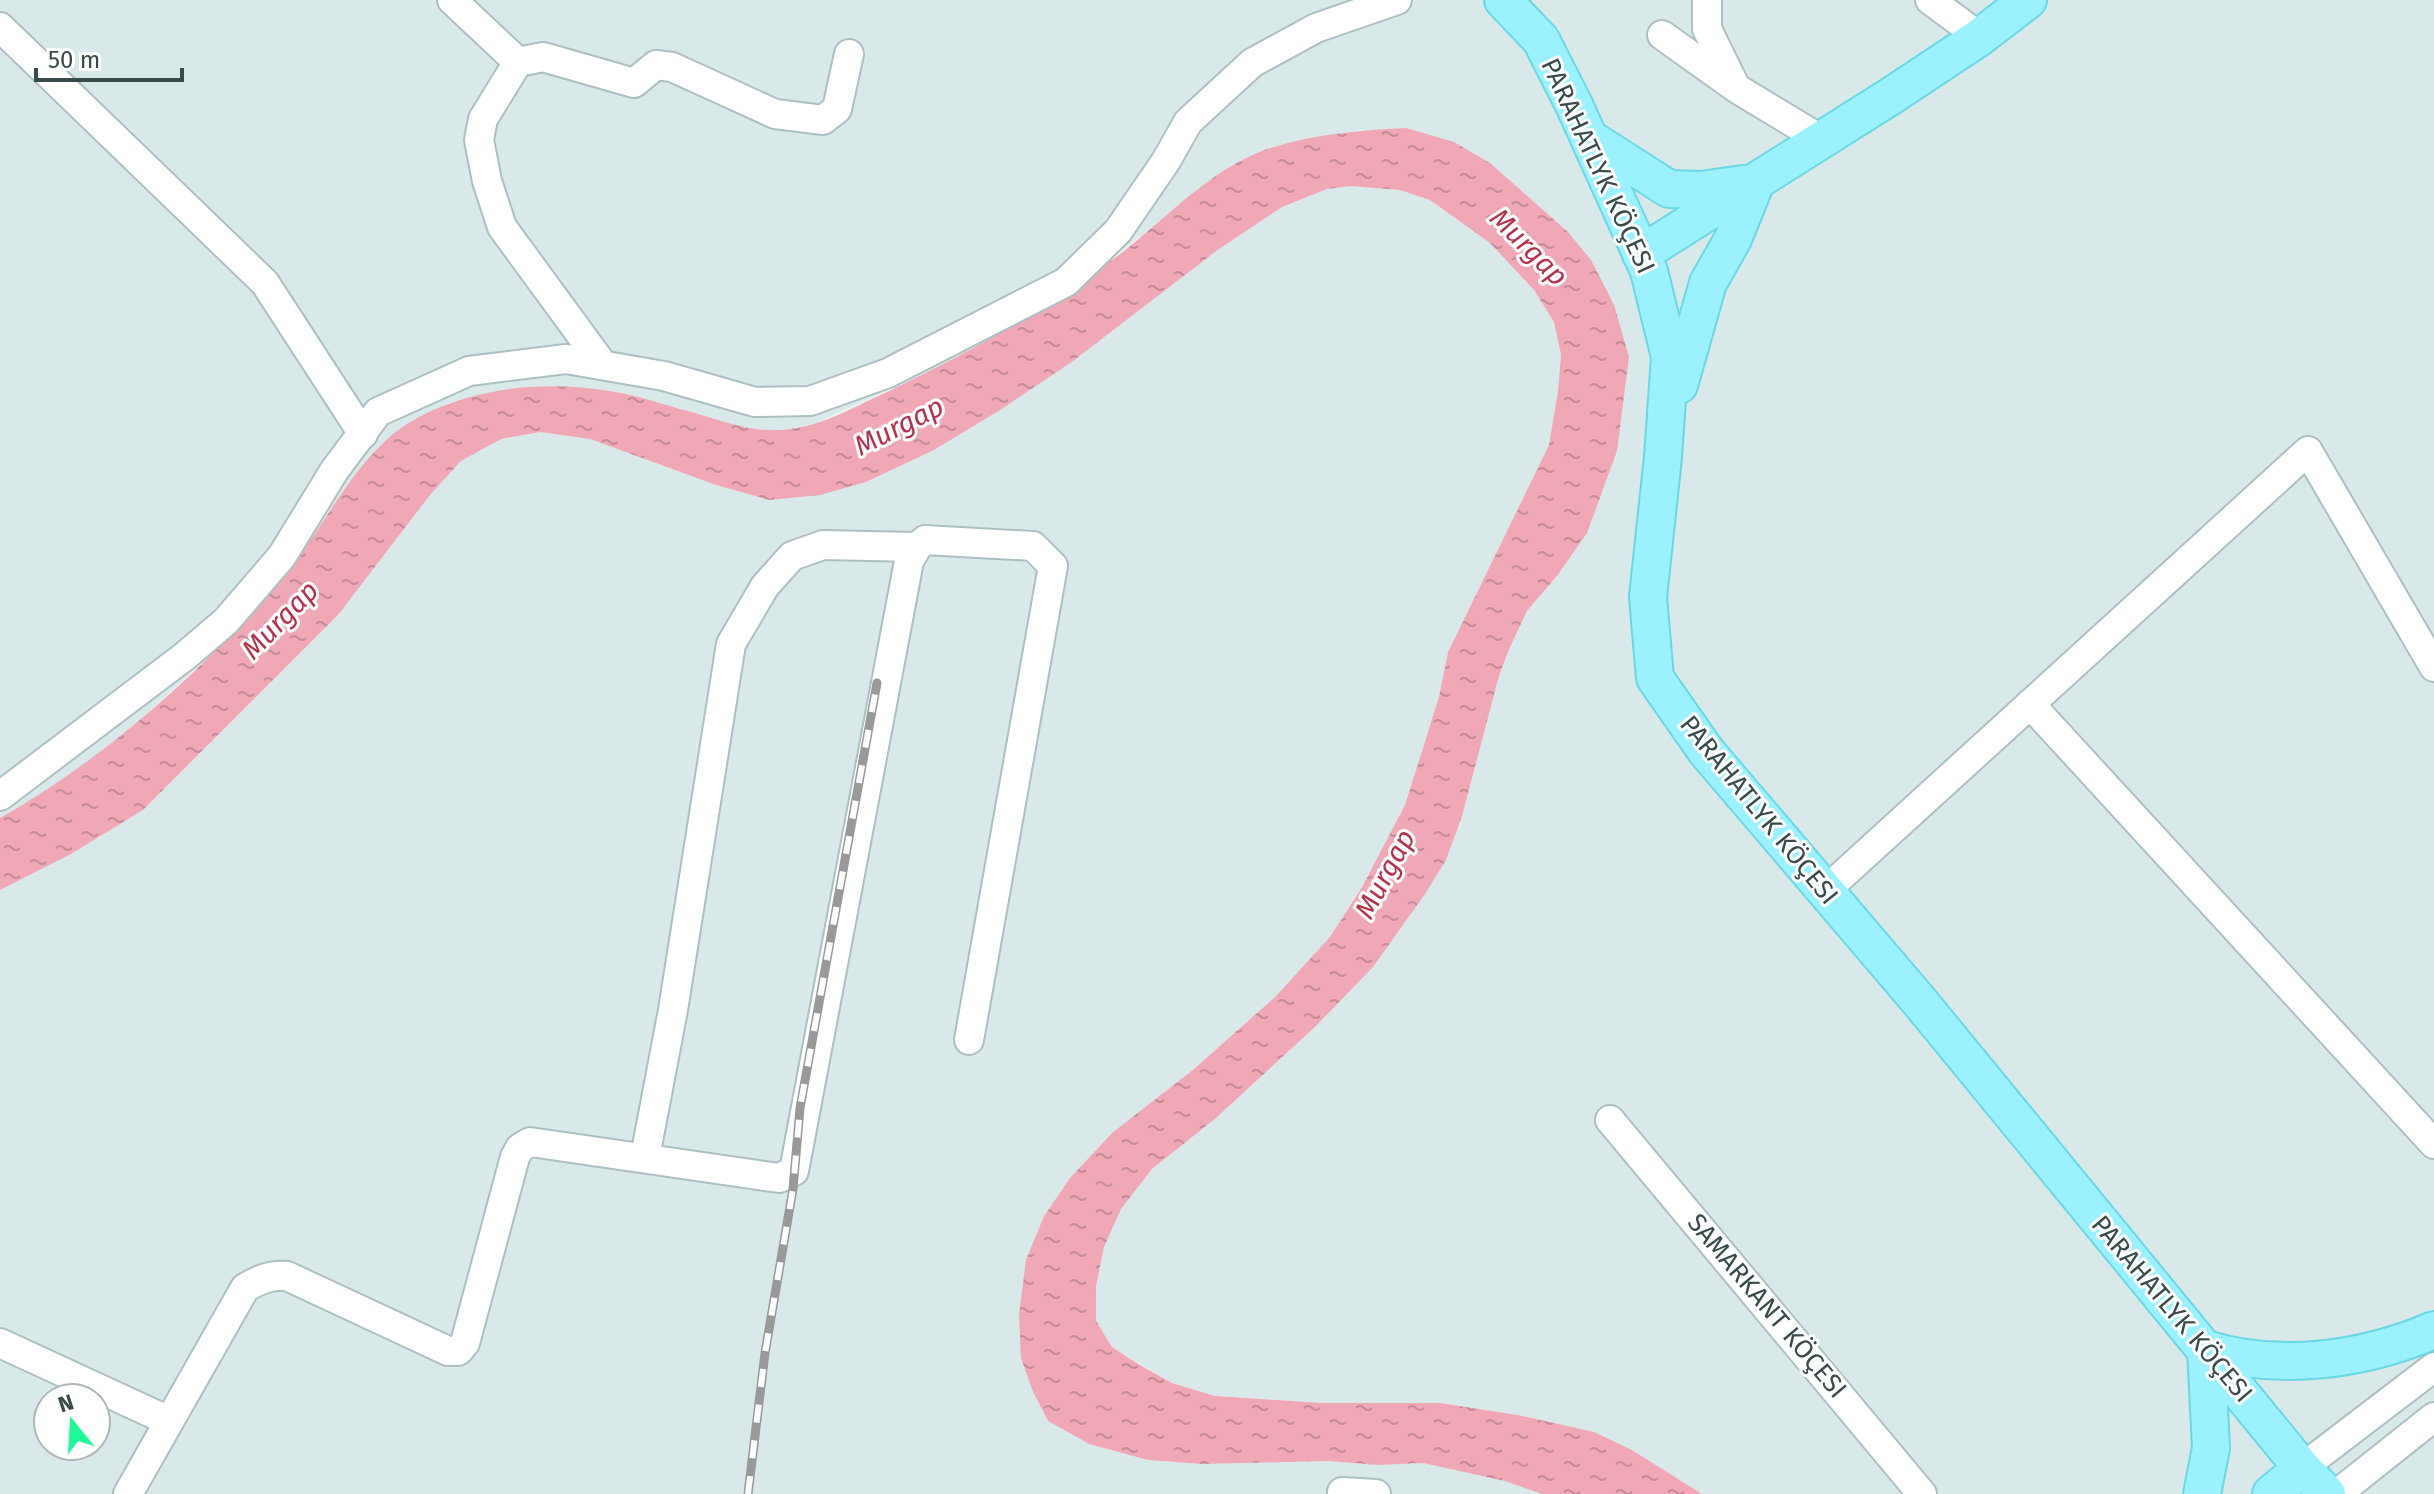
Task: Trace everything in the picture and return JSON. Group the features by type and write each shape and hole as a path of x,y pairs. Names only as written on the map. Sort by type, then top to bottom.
{"main road":[{"name":"PARAHATLYK KÖÇESI","path":"1503,0 1541,40 1588,137 1649,271 1670,357 1648,597 1655,678 1706,751 2302,1468 2327,1494"},
{"path":"1641,254 1980,37 2028,0"},
{"path":"1588,137 1669,189 1701,190 1756,182"},
{"path":"1664,444 1708,283 1733,239 1756,182"},
{"path":"2202,1494 2211,1448 2206,1349 2236,1359 2283,1362 2359,1354 2434,1330"},
{"path":"2271,1494 2302,1468"}],"street":[{"path":"452,0 518,62"},
{"path":"0,796 185,656 226,621 282,556 334,471 378,412 469,371 566,359 664,376 755,402 810,401 888,373 1066,282 1118,231 1166,161 1188,122 1252,63 1316,28 1397,0"},
{"path":"1707,0 1707,29 1736,88"},
{"path":"1930,0 1980,37"},
{"path":"0,27 265,283 363,434"},
{"path":"1662,35 1736,88 1822,140"},
{"path":"603,365 502,227 487,181 479,140 483,119 518,62 543,57 634,83 656,65 672,67 775,114 823,120 837,109 849,54"},
{"path":"1825,891 2308,451 2434,667"},
{"path":"128,1494 245,1288 255,1281 271,1275 287,1276 448,1351 458,1351 465,1343 515,1157 520,1148 530,1142 779,1178 794,1171 909,561 925,540 1033,546 1053,566 969,1040"},
{"path":"645,1157 673,1010 731,644 765,586 792,556 823,545 917,547"},
{"path":"2030,704 2434,1144"},
{"name":"SAMARKANT KÖÇESI","path":"1610,1120 1922,1494"},
{"path":"0,1343 169,1421"},
{"path":"2302,1468 2434,1367"},
{"path":"2337,1494 2434,1417"},
{"path":"1342,1492 1376,1494"}],"shaded area":[{"path":"0,0 2434,0 2434,1494 1702,1494 1632,1450 1594,1432 1518,1415 1440,1403 1322,1403 1215,1396 1172,1383 1112,1347 1096,1321 1096,1286 1104,1247 1121,1209 1152,1169 1216,1118 1316,1026 1373,967 1462,816 1499,676 1510,647 1527,611 1558,576 1568,232 1490,163 1361,130 1272,147 1225,170 1075,287 1009,329 941,366 813,424 778,431 746,429 703,415 491,393 449,403 409,423 378,449 282,579 203,662 121,737 45,792 0,818"},
{"path":"1350,186 1400,190 1430,200 1490,243 1534,290 1554,322 1561,355 1549,445 1448,652 1439,697 1405,805 1361,889 1330,937 1275,997 1194,1069 1112,1133 1070,1178 1044,1216 1027,1260 1019,1314 1033,1392 1048,1421 1089,1444 1148,1460 1202,1464 1328,1461 1378,1465 1423,1463 1505,1481 1542,1494 0,1494 0,890 71,854 143,810 338,615 430,495 461,461 501,439 540,432 590,439 716,485 769,500 934,450 1073,361 1219,249 1282,207 1327,189"}],"water":[{"name":"Murgap","path":"1406,128 1454,142 1490,163 1568,232 1591,260 1614,305 1629,357 1617,451 1587,533 1557,576 1527,611 1510,647 1499,676 1462,816 1446,860 1373,967 1316,1026 1216,1118 1152,1169 1121,1209 1104,1247 1096,1286 1096,1321 1112,1347 1140,1365 1172,1383 1215,1396 1322,1403 1440,1403 1518,1415 1594,1432 1632,1450 1702,1494 1542,1494 1505,1481 1423,1463 1378,1465 1328,1461 1202,1464 1148,1460 1089,1444 1048,1421 1021,1358 1019,1314 1026,1260 1044,1216 1070,1178 1112,1133 1194,1069 1275,997 1330,937 1361,889 1405,805 1439,697 1448,652 1549,445 1561,355 1554,322 1534,290 1490,243 1430,200 1400,190 1350,186 1327,189 1282,207 1219,249 1073,361 1000,410 934,450 866,482 820,495 769,500 716,485 590,439 540,432 501,439 461,461 430,495 338,615 143,810 71,854 0,890 0,818 78,768 184,681 280,581 373,453 412,421 435,409 485,393 563,387 624,394 748,428 776,430 810,425 918,377 1038,310 1124,251 1213,178 1253,155 1323,136"}],"railway":[{"path":"748,1494 765,1353 793,1189 800,1108 877,683"}]}
